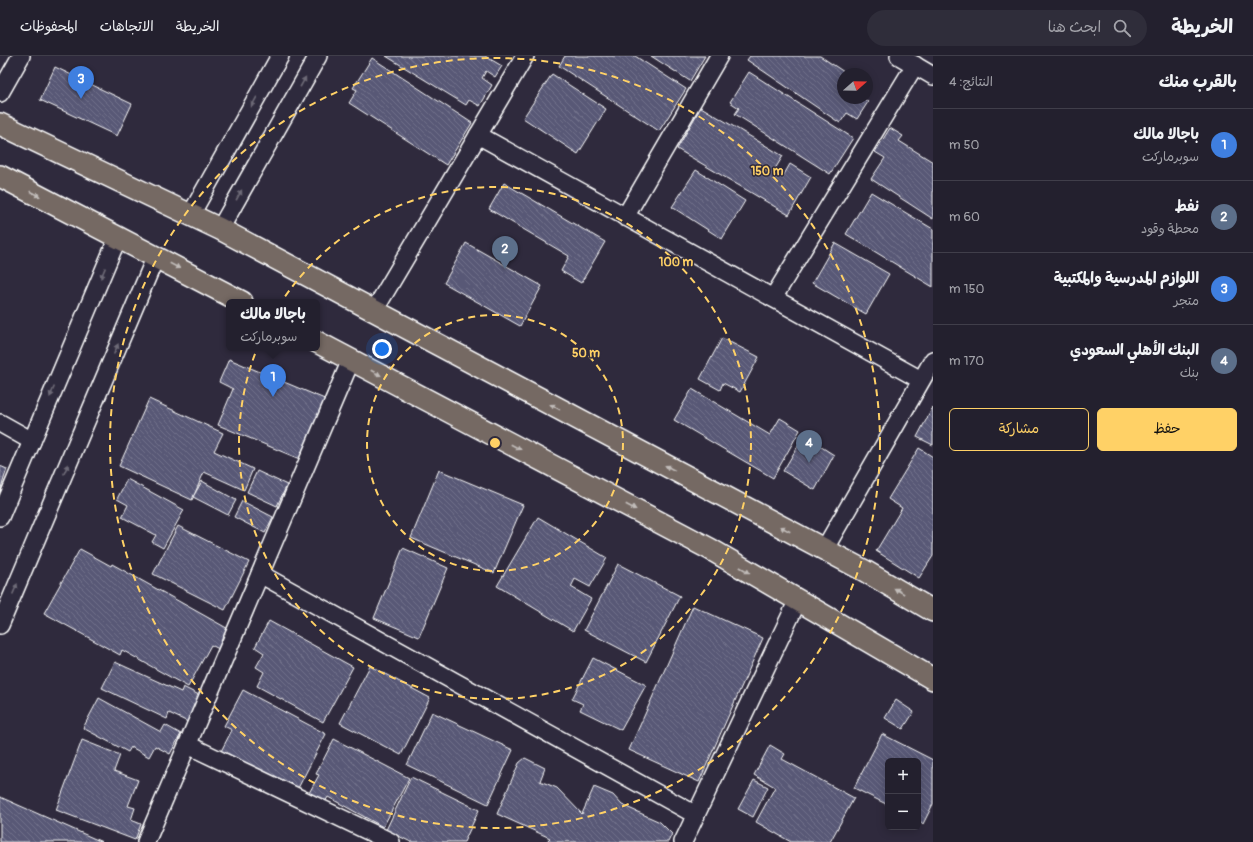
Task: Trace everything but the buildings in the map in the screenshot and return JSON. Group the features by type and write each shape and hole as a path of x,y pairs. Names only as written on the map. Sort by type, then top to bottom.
{"main road":[{"path":"0,124 220,229 824,550 933,611"},
{"path":"0,176 236,299"},
{"path":"320,344 710,549 933,679"}],"street":[{"path":"0,93 21,56"},
{"path":"190,216 280,56"},
{"path":"220,229 318,56"},
{"path":"374,311 526,56"},
{"path":"625,216 719,56"},
{"path":"899,56 933,76"},
{"path":"773,298 915,65"},
{"path":"478,135 921,380"},
{"path":"0,517 118,237"},
{"path":"0,625 156,256"},
{"path":"146,842 351,360"},
{"path":"824,550 933,360"},
{"path":"0,423 32,441"},
{"path":"260,574 696,815"},
{"path":"684,842 798,600"},
{"path":"188,745 391,842"}],"place":[{"name":"اللوازم المدرسية والمكتبية","path":"81,99"},
{"name":"نفط","path":"505,269"},
{"name":"باجالا مالك","path":"273,397"},
{"name":"البنك الأهلي السعودي","path":"809,463"}]}
